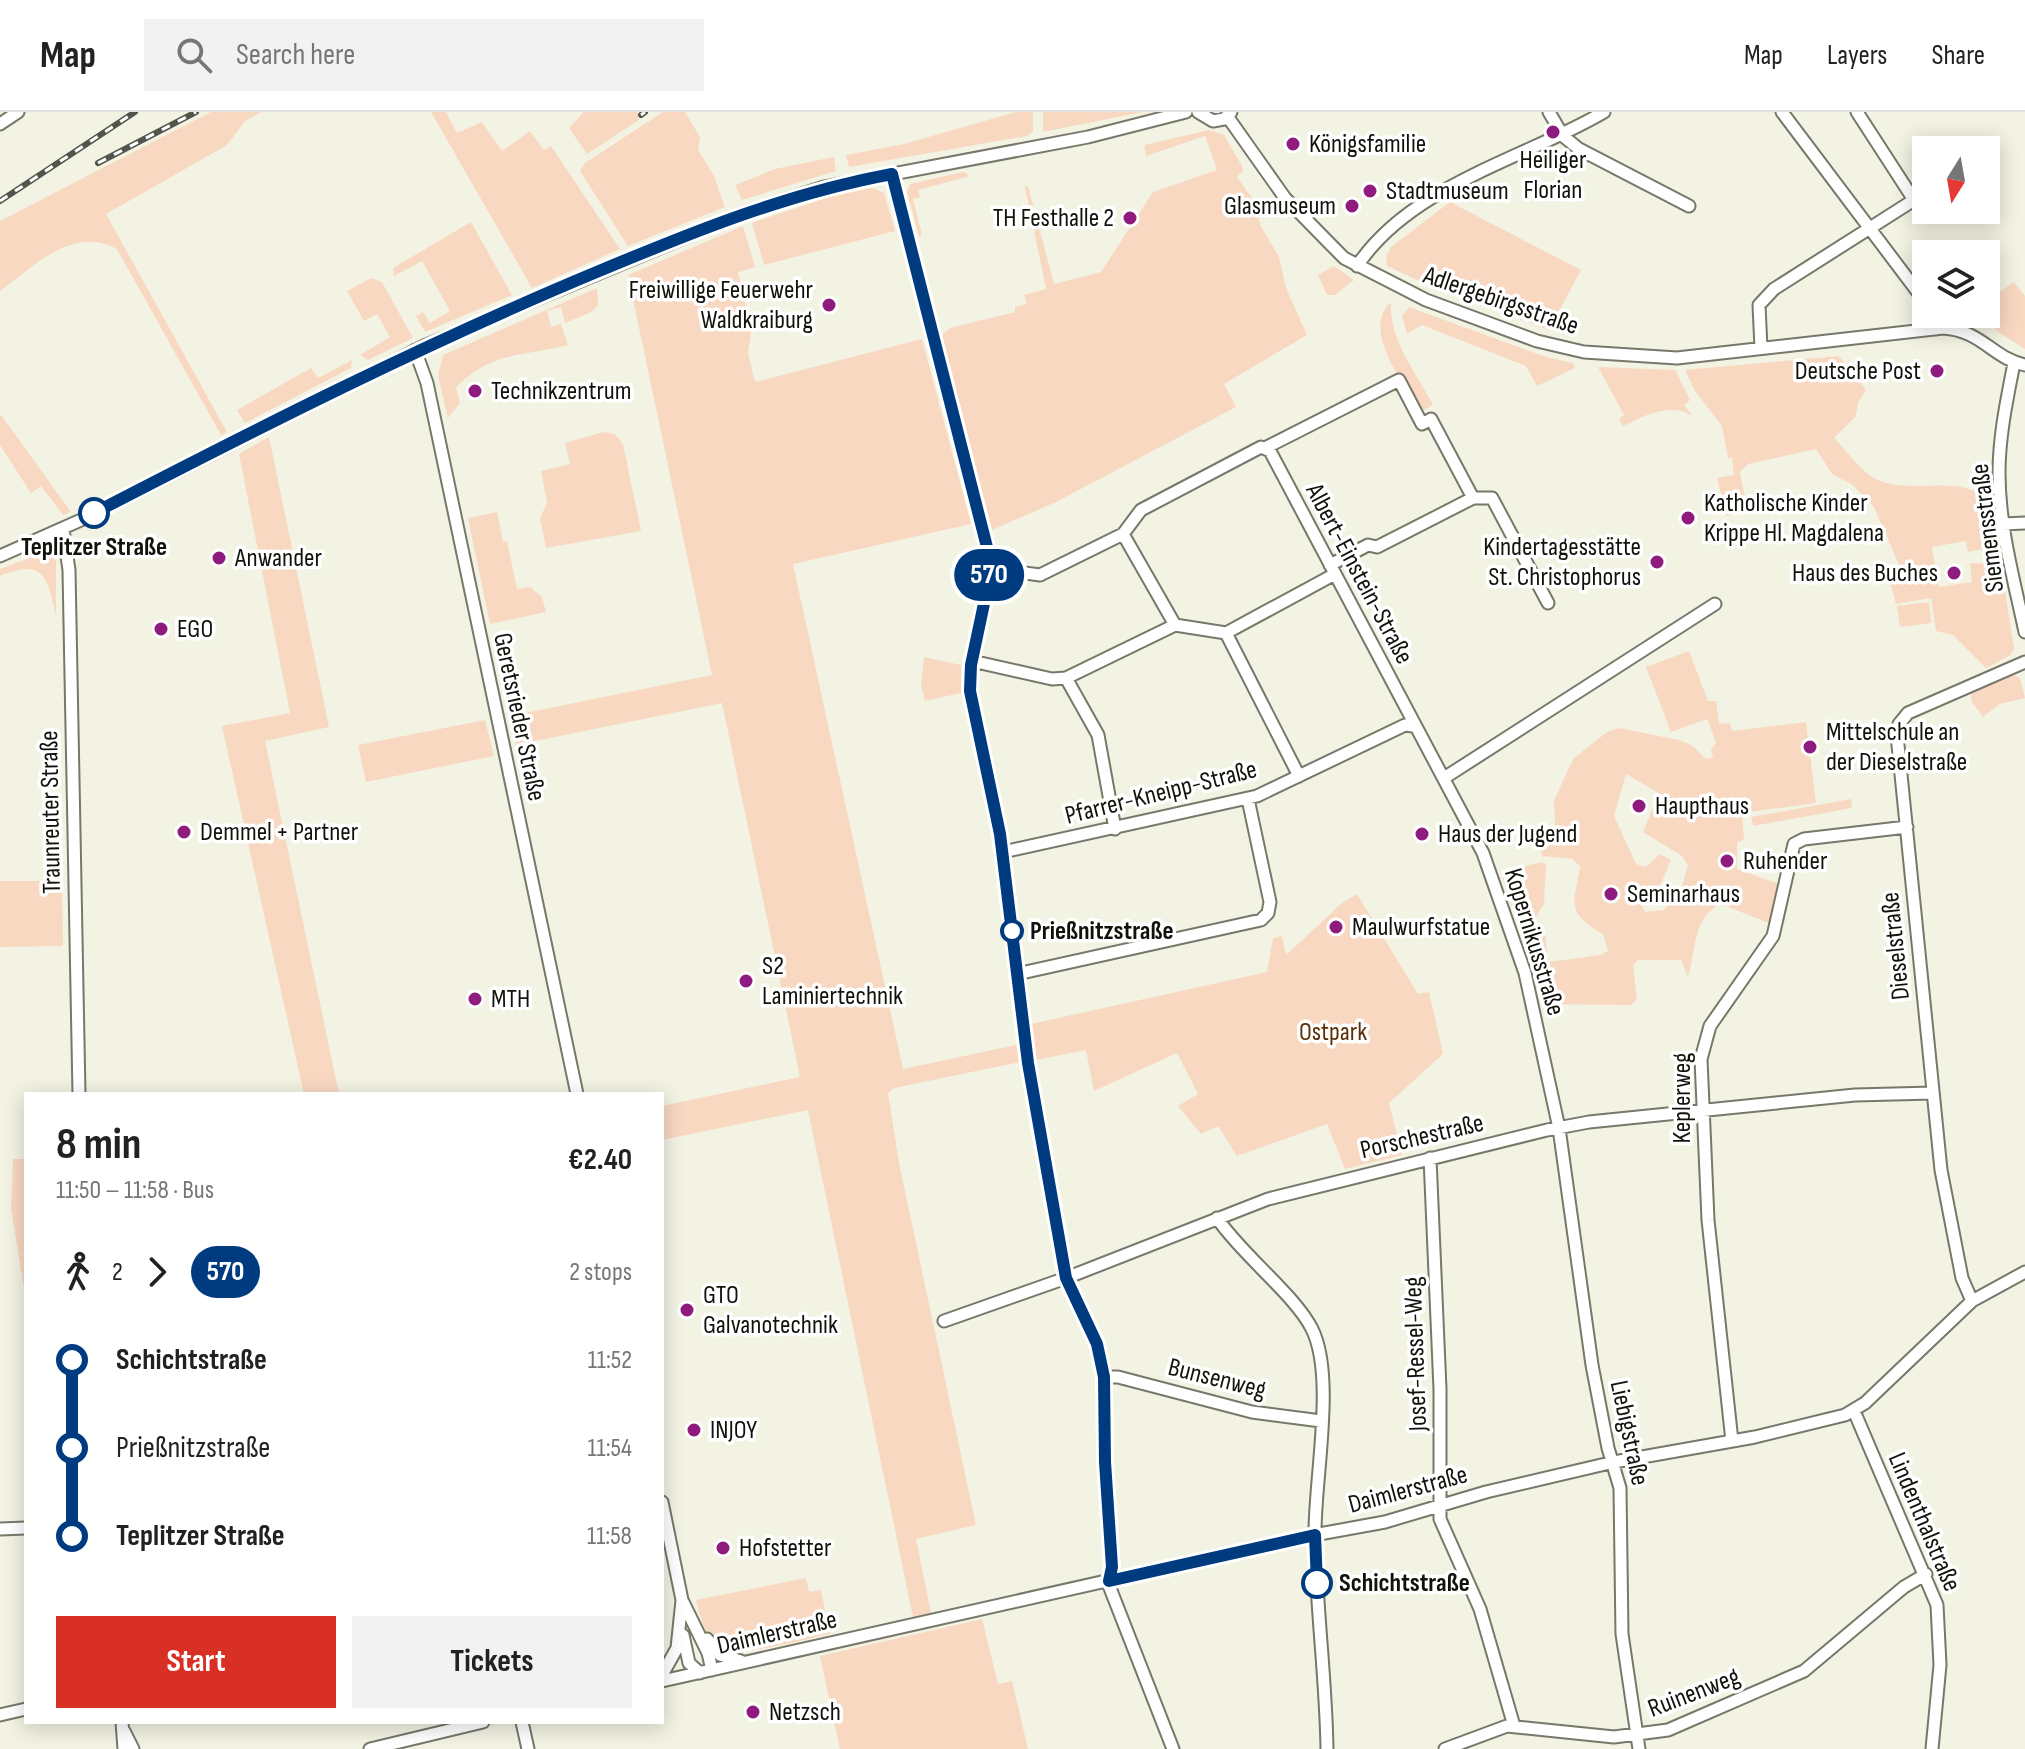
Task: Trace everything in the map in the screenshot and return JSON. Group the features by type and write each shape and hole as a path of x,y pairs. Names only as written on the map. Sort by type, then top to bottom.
{"street":[{"path":"0,124 18,112"},
{"path":"0,556 63,529 415,350 744,213 813,190 1075,140 1186,112"},
{"path":"1198,112 1213,121 1229,114"},
{"path":"1549,112 1563,136 1579,149 1689,206"},
{"path":"1357,266 1390,227 1425,203 1563,136 1604,112"},
{"path":"1782,112 1912,283"},
{"path":"1761,348 1759,305 1774,289 1914,200 1857,112"},
{"name":"Adlergebirgsstraße","path":"1229,114 1285,198 1320,237 1357,266 1454,310 1574,350 1677,358 1936,329 1977,336 2019,364"},
{"path":"892,174 986,541 989,568 972,661 970,691 1003,852 1028,1063 1066,1278 1094,1337 1104,1377 1111,1594 1173,1749"},
{"name":"Geretsrieder Straße","path":"415,350 427,383 577,1092"},
{"name":"Siemensstraße","path":"2019,364 2004,419 1999,471 2003,524 2025,632"},
{"path":"989,568 1037,576 1123,534 1141,510 1399,380 1422,424 1431,419 1473,498"},
{"name":"Albert-Einstein-Straße","path":"1263,448 1332,570 1413,726"},
{"path":"972,661 1052,679 1066,678 1175,625 1226,633 1368,545 1377,547 1473,498 1492,498 1548,603"},
{"path":"2003,524 2025,523"},
{"name":"Traunreuter Straße","path":"63,529 69,570 79,1092"},
{"path":"1123,534 1175,625"},
{"path":"1444,778 1715,604"},
{"path":"1226,633 1299,776"},
{"name":"Dieselstraße","path":"1972,1301 1962,1278 1944,1185 1897,735 1903,717 2025,662"},
{"path":"1066,678 1098,735 1115,829"},
{"name":"Pfarrer-Kneipp-Straße","path":"1003,852 1248,799 1405,725 1413,726"},
{"name":"Kopernikusstraße","path":"1413,726 1444,778 1489,866 1525,973 1559,1128"},
{"path":"1017,974 1261,920 1268,913 1270,902 1248,799"},
{"name":"Keplerweg","path":"1732,1441 1708,1220 1700,1066 1704,1039 1773,936 1794,844 1804,839 1907,827"},
{"name":"Porschestraße","path":"944,1321 1302,1189 1559,1128 1855,1095 1933,1093"},
{"name":"Liebigstraße","path":"1559,1128 1584,1319 1608,1448 1621,1498 1623,1644 1638,1743"},
{"name":"Josef-Ressel-Weg","path":"1430,1158 1440,1389 1440,1519 1480,1609 1514,1726"},
{"path":"1217,1218 1311,1326 1321,1371 1315,1535 1327,1749"},
{"name":"Daimlerstraße","path":"664,1681 1385,1522 1440,1504 1614,1462 1732,1441 1854,1411 1972,1301 2025,1272"},
{"name":"Bunsenweg","path":"1104,1377 1118,1377 1262,1414 1321,1421"},
{"name":"Lindenthalstraße","path":"1854,1411 1937,1605 1941,1637 1932,1749"},
{"path":"664,1512 684,1608 685,1653 689,1663 706,1672 708,1653 684,1608"},
{"path":"0,1529 24,1528"},
{"name":"Ruinenweg","path":"1445,1749 1492,1729 1514,1726 1638,1743 1804,1671 1904,1587 1926,1574"},
{"path":"684,1608 720,1655 750,1662"},
{"path":"664,1671 677,1648 684,1608"},
{"path":"0,1715 24,1709"},
{"path":"370,1749 475,1724"},
{"path":"522,1724 528,1749"},
{"path":"123,1726 126,1748"}],"green space":[{"path":"211,112 261,112 245,121 227,145 106,214 227,432 221,435 117,249 101,243 70,245 41,260 0,291 0,221"},
{"path":"431,112 446,112 457,133 482,122 502,151 530,131 544,150 551,146 620,249 532,288"},
{"path":"584,112 637,112 639,120 587,154 569,128"},
{"path":"663,112 685,112 700,137 698,150 714,176 725,207 628,246 580,171 585,163"},
{"path":"1016,112 1033,112 1033,131 1027,136 849,167 846,155 904,144"},
{"path":"1043,112 1143,112 1043,132"},
{"path":"1209,130 1224,135 1242,166 1243,171 1237,177 1256,204 1260,225 1279,257 1286,288 1307,335 1224,384 1236,407 1056,502 992,530 942,335 950,328 1015,312 1015,307 1027,304 1024,295 1046,289 1025,187 1028,186 1054,284 1101,272 1153,192 1217,170 1205,136 1146,156 1144,145"},
{"path":"834,157 836,171 742,200 735,185 775,169"},
{"path":"963,172 970,176 918,190 920,197 913,199 922,235 919,236 907,192 910,184"},
{"path":"872,188 884,193 895,231 764,265 752,223 829,197"},
{"path":"1450,202 1581,270 1549,330 1432,287 1387,266 1386,257 1391,247"},
{"path":"471,222 512,295 425,332 416,316 423,312 430,323 450,311 422,261 394,276 393,268"},
{"path":"743,226 755,267 738,272 751,332 748,353 755,382 922,339 971,524 793,564 903,1069 1016,1045 1020,1062 894,1088 888,1093 899,1163 976,1525 916,1539 931,1613 913,1617 808,1110 664,1140 664,1106 800,1077 722,703 516,745 510,716 712,675 628,275"},
{"path":"1334,266 1354,280 1335,295 1327,295 1318,275"},
{"path":"371,278 382,282 413,338 368,360 360,355 390,337 377,314 364,321 347,291"},
{"path":"2014,282 2025,296 2025,349 1995,328 2000,328 2000,292"},
{"path":"597,288 598,306 589,313 565,323 561,307 547,311 551,327 561,324 568,345 509,357 483,367 456,387 460,403 448,418 438,376 443,355"},
{"path":"1391,302 1391,315 1399,342 1433,405 1420,412 1388,357 1383,342 1380,327 1383,314"},
{"path":"1409,307 1546,357 1573,363 1575,368 1537,386 1526,366 1422,325 1407,334 1402,316"},
{"path":"1839,356 1866,390 1858,403 1856,416 1834,438 1864,470 1886,483 1959,487 1985,497 1990,547 1968,552 1966,541 1932,547 1939,587 1972,582 1970,563 1991,564 1996,581 2005,592 2014,648 2011,655 1986,668 1953,635 1936,631 1931,598 1896,604 1889,578 1903,574 1874,507 1853,485 1832,474 1816,449 1748,464 1740,472 1746,504 1742,511 1727,516 1717,478 1734,475 1732,458 1728,458 1722,426 1695,391 1685,370"},
{"path":"352,360 351,368 245,423 237,410 311,368 318,378"},
{"path":"1598,367 1675,370 1690,400 1684,405 1693,416 1666,410 1623,426 1619,419 1624,415"},
{"path":"0,416 71,512 63,515 41,486 31,493 0,445"},
{"path":"603,432 615,434 623,444 641,531 546,548 540,518 547,503 541,471 570,464 565,443"},
{"path":"269,437 329,727 265,741 339,1092 304,1092 222,726 290,713 239,454"},
{"path":"497,512 517,589 530,587 542,597 546,612 490,624 468,518"},
{"path":"50,553 56,561 56,615 50,590 41,574 26,569 0,576 0,569"},
{"path":"1929,602 1931,623 1900,627 1897,606"},
{"path":"1689,651 1708,701 1716,701 1719,724 1730,723 1732,731 1806,722 1816,803 1742,813 1744,840 1737,842 1737,869 1779,884 1771,924 1721,904 1705,917 1700,926 1688,977 1681,960 1638,960 1633,965 1637,999 1631,1005 1544,1004 1501,873 1542,862 1546,865 1544,904 1531,925 1545,934 1548,962 1601,955 1608,951 1603,934 1577,913 1575,898 1580,867 1573,859 1542,856 1541,849 1556,842 1554,801 1574,758 1607,732 1619,728 1679,740 1693,746 1706,759 1713,757 1711,750 1716,742 1707,719 1671,732 1646,667","holes":["1626,774 1659,793 1643,832 1682,856 1688,865 1682,886 1664,910 1645,912 1642,906 1656,895 1671,860 1660,854 1646,867 1636,864 1614,816"]},
{"path":"924,657 961,665 961,693 925,701 921,685"},
{"path":"2011,674 2020,678 2025,698 2000,704 1983,717 1972,702 1970,691"},
{"path":"485,720 494,756 366,782 358,745"},
{"path":"1851,799 1852,808 1753,826 1751,817"},
{"path":"0,881 62,881 63,946 0,947"},
{"name":"Ostpark","path":"1357,894 1418,994 1429,992 1443,1054 1389,1103 1402,1155 1345,1169 1327,1124 1237,1156 1218,1126 1201,1134 1178,1106 1198,1094 1177,1053 1094,1091 1086,1050 1036,1060 1031,1024 1267,972 1273,938 1282,936 1286,955 1342,903"},
{"path":"13,1159 24,1159 24,1289 11,1208"},
{"path":"806,1578 809,1592 821,1590 830,1634 772,1647 741,1650 718,1644 706,1630 696,1600"},
{"path":"982,1619 998,1684 1012,1681 1028,1749 840,1749 820,1656"}],"railway":[{"path":"0,201 135,112"},
{"path":"98,163 196,112"},
{"path":"641,115 645,112"}],"bus line":[{"name":"570","path":"94,513 415,350 631,257 802,193 892,174 989,555 989,580 969,683 1000,834 1028,1063 1066,1278 1097,1344 1104,1377 1105,1462 1112,1567 1109,1581 1315,1535 1317,1583"}],"place":[{"name":"Heiliger Florian","path":"1553,132"},
{"name":"Königsfamilie","path":"1293,144"},
{"name":"Stadtmuseum","path":"1370,191"},
{"name":"Glasmuseum","path":"1352,206"},
{"name":"TH Festhalle 2","path":"1130,218"},
{"name":"Freiwillige Feuerwehr Waldkraiburg","path":"829,305"},
{"name":"Deutsche Post","path":"1937,371"},
{"name":"Technikzentrum","path":"475,391"},
{"name":"Teplitzer Straße","path":"94,513"},
{"name":"Katholische Kinder Krippe Hl. Magdalena","path":"1688,518"},
{"name":"Anwander","path":"219,558"},
{"name":"Kindertagesstätte St. Christophorus","path":"1657,562"},
{"name":"Haus des Buches","path":"1954,573"},
{"name":"EGO","path":"161,629"},
{"name":"Mittelschule an der Dieselstraße","path":"1810,747"},
{"name":"Haupthaus","path":"1639,806"},
{"name":"Demmel + Partner","path":"184,832"},
{"name":"Haus der Jugend","path":"1422,834"},
{"name":"Ruhender","path":"1727,861"},
{"name":"Seminarhaus","path":"1611,894"},
{"name":"Maulwurfstatue","path":"1336,927"},
{"name":"Prießnitzstraße","path":"1012,931"},
{"name":"S2 Laminiertechnik","path":"746,981"},
{"name":"MTH","path":"475,999"},
{"name":"GTO Galvanotechnik","path":"687,1310"},
{"name":"INJOY","path":"694,1430"},
{"name":"Hofstetter","path":"723,1548"},
{"name":"Schichtstraße","path":"1317,1583"},
{"name":"Netzsch","path":"753,1712"}]}
